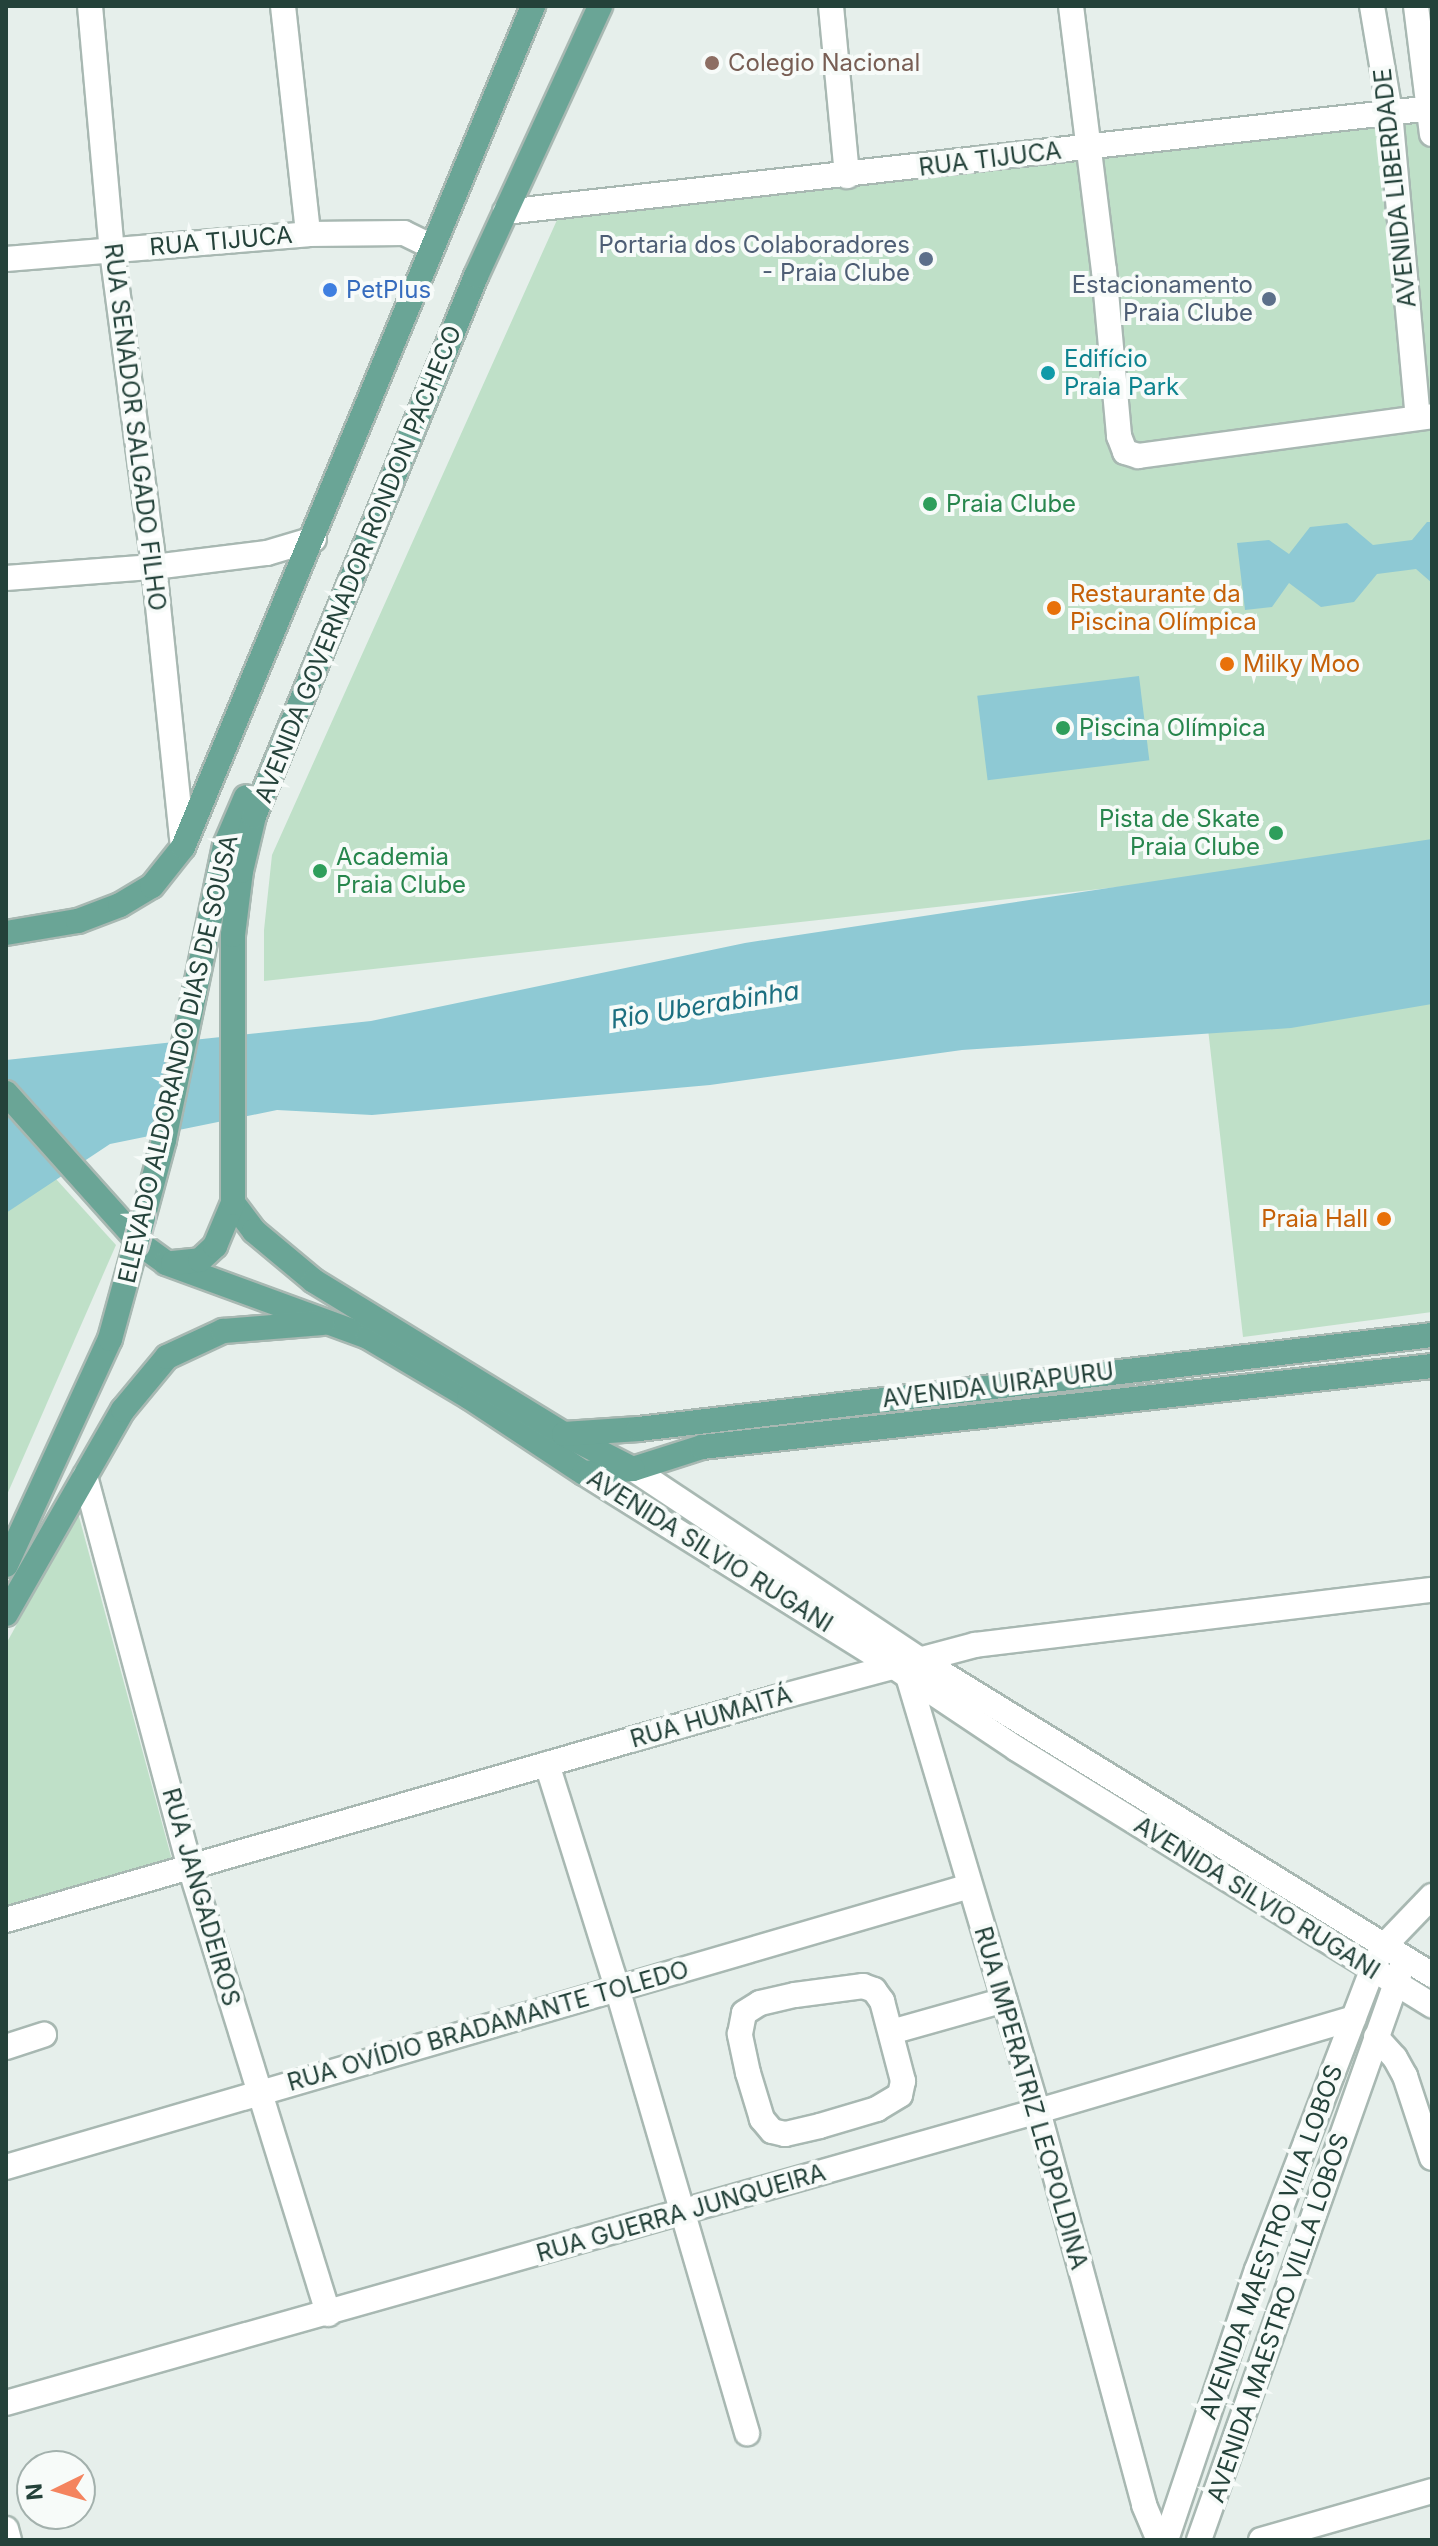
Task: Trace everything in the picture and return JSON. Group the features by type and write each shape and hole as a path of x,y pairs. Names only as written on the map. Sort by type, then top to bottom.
{"main road":[{"name":"AVENIDA GOVERNADOR RONDON PACHECO","path":"6,933 78,921 120,905 152,886 183,847 314,539 533,6"},
{"name":"AVENIDA GOVERNADOR RONDON PACHECO","path":"233,1203 230,1149 233,935 241,871 254,816 505,212 600,6"},
{"name":"ELEVADO ALDORANDO DIAS DE SOUSA","path":"6,1565 110,1339 164,1140 225,846 259,764 286,735"},
{"name":"AVENIDA SILVIO RUGANI","path":"6,1093 143,1246 166,1263 368,1337 469,1397 584,1473"},
{"name":"AVENIDA SILVIO RUGANI","path":"233,1203 254,1231 314,1281 564,1434 633,1469"},
{"path":"166,1263 200,1260 215,1246 233,1203"},
{"path":"6,1614 123,1410 167,1357 223,1331 334,1322"},
{"name":"AVENIDA UIRAPURU","path":"564,1434 639,1429 1432,1335"},
{"path":"1243,1356 1245,1386"},
{"name":"AVENIDA UIRAPURU","path":"584,1473 633,1469 702,1447 1432,1366"}],"street":[{"name":"RUA SENADOR SALGADO FILHO","path":"90,6 112,251 154,567 183,847"},
{"path":"283,6 308,234"},
{"path":"831,6 847,176"},
{"path":"1071,6 1090,148 1121,446 1129,454 1138,456 1425,417"},
{"name":"AVENIDA LIBERDADE","path":"1372,6 1390,112 1425,417"},
{"name":"AVENIDA LIBERDADE","path":"1416,6 1432,134"},
{"name":"RUA TIJUCA","path":"505,212 549,210 1430,108"},
{"name":"RUA TIJUCA","path":"6,259 308,234 404,233 433,247"},
{"path":"6,578 154,567 267,553 314,539"},
{"name":"AVENIDA SILVIO RUGANI","path":"633,1469 1017,1749 1432,2005"},
{"name":"AVENIDA SILVIO RUGANI","path":"584,1473 907,1667 1432,1975"},
{"name":"RUA JANGADEIROS","path":"85,1476 190,1867 328,2314"},
{"name":"RUA HUMAITÁ","path":"6,1920 547,1764 907,1667 975,1645 1054,1633 1432,1590"},
{"name":"RUA IMPERATRIZ LEOPOLDINA","path":"907,1667 1038,2111 1144,2505 1159,2540"},
{"path":"547,1764 684,2212 747,2433"},
{"name":"RUA OVÍDIO BRADAMANTE TOLEDO","path":"6,2167 970,1886"},
{"path":"1383,1947 1432,1896"},
{"name":"AVENIDA MAESTRO VILA LOBOS","path":"1166,2540 1257,2270 1383,1947"},
{"name":"AVENIDA MAESTRO VILLA LOBOS","path":"1199,2540 1404,1960"},
{"path":"863,1986 874,1990 882,2001 891,2032 903,2081 900,2095 877,2109 785,2134 772,2131 762,2119 740,2034 744,2013 760,2003 795,1995 863,1986"},
{"path":"891,2032 1005,2000"},
{"name":"RUA GUERRA JUNQUEIRA","path":"6,2403 328,2314 1354,2018"},
{"path":"6,2047 44,2035"},
{"path":"1376,2037 1395,2058 1405,2076 1432,2158"},
{"path":"1261,2540 1432,2491"},
{"path":"6,2529 9,2540"}],"green space":[{"name":"Praia Clube","path":"1432,115 1432,1312 1243,1337 1191,879 264,981 264,930 272,855 557,220"},
{"path":"6,1124 116,1245 6,1497"},
{"path":"78,1513 172,1860 6,1908 6,1644"}],"water":[{"path":"1427,522 1432,522 1432,583 1416,569 1377,574 1354,602 1321,607 1289,583 1272,607 1245,610 1237,543 1269,540 1289,554 1310,527 1347,523 1373,545 1412,540"},
{"name":"Piscina Olímpica","path":"1139,676 1149,760 988,780 977,696"},
{"name":"Rio Uberabinha","path":"1432,839 1432,1004 1291,1028 962,1050 710,1085 372,1115 277,1110 110,1144 6,1213 6,1060 371,1021 745,943"}],"place":[{"name":"Colegio Nacional","path":"712,63"},
{"name":"Portaria dos Colaboradores - Praia Clube","path":"926,259"},
{"name":"PetPlus","path":"330,290"},
{"name":"Estacionamento Praia Clube","path":"1269,299"},
{"name":"Edifício Praia Park","path":"1048,373"},
{"name":"Praia Clube","path":"930,504"},
{"name":"Restaurante da Piscina Olímpica","path":"1054,608"},
{"name":"Milky Moo","path":"1227,664"},
{"name":"Piscina Olímpica","path":"1063,728"},
{"name":"Pista de Skate Praia Clube","path":"1276,833"},
{"name":"Academia Praia Clube","path":"320,871"},
{"name":"Praia Hall","path":"1384,1219"}]}
